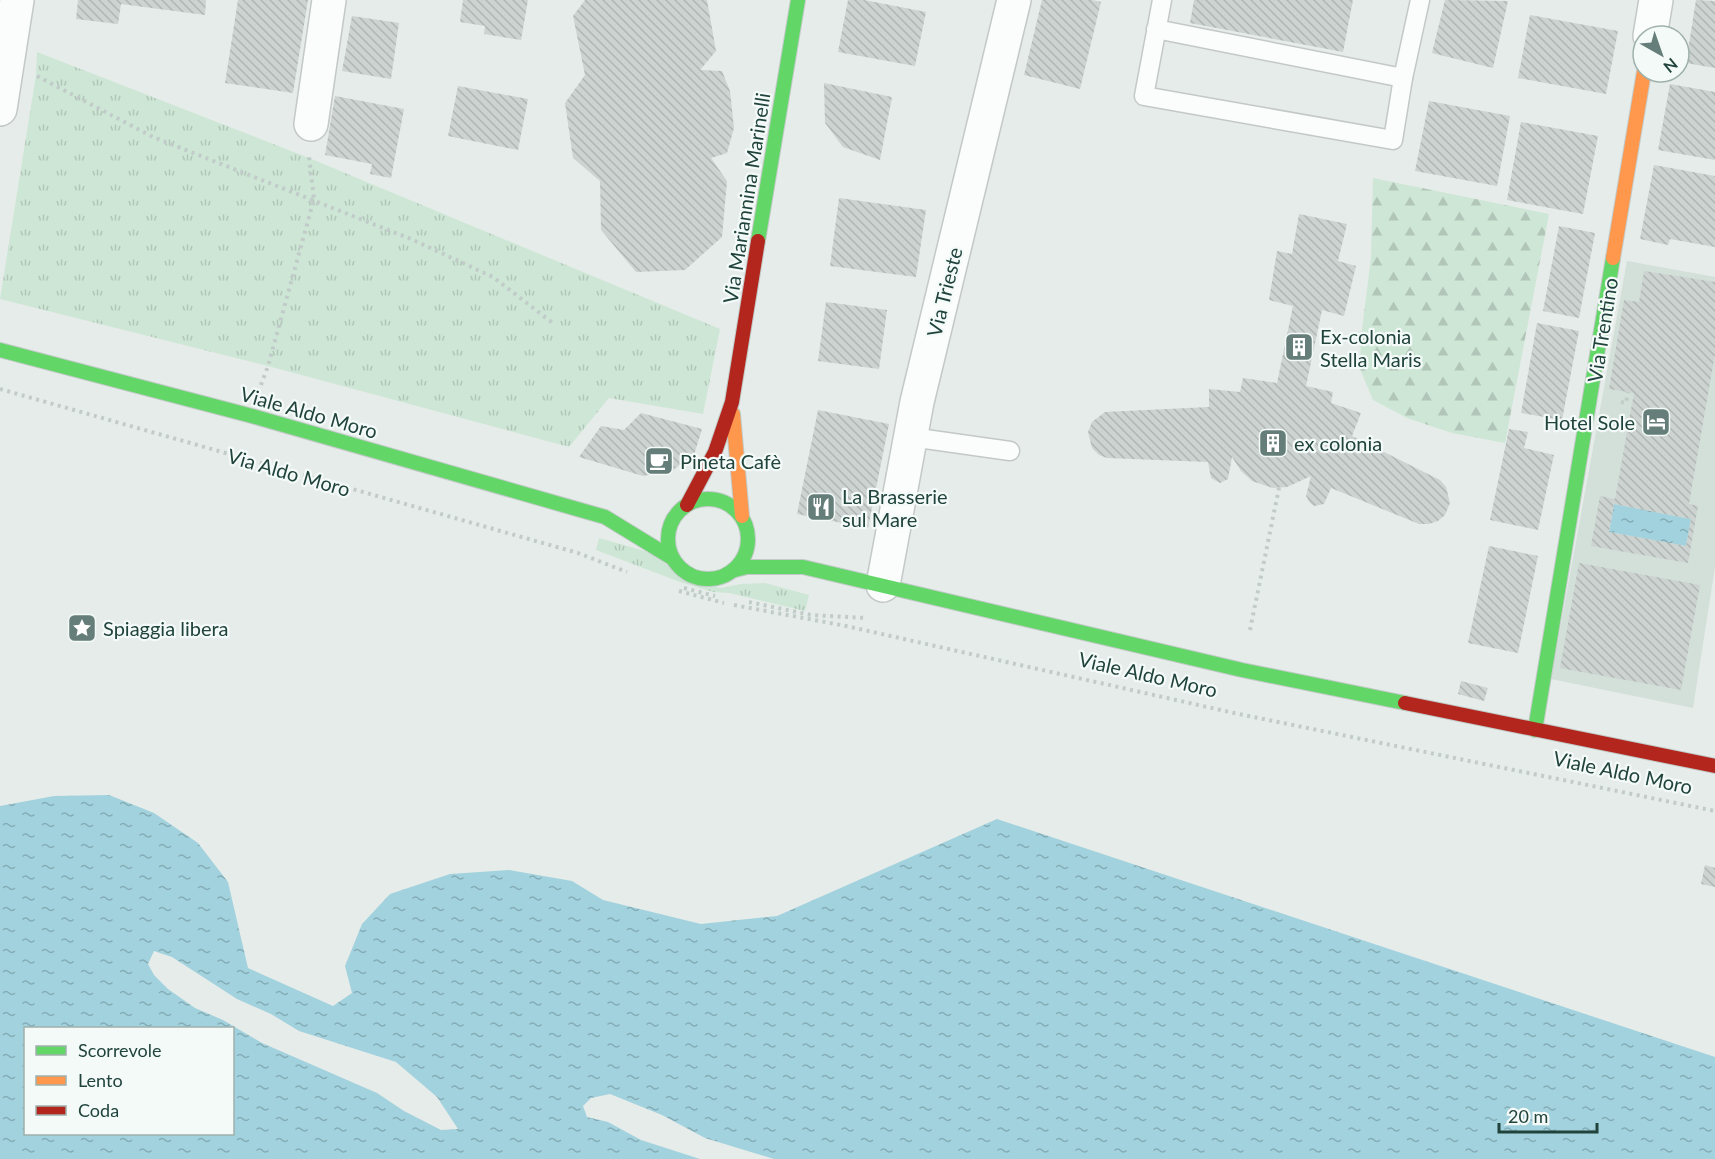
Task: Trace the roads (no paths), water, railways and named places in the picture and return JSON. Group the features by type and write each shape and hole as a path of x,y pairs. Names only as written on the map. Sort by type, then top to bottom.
{"street":[{"path":"311,124 330,0"},
{"name":"Via Mariannina Marinelli","path":"683,508 715,452 732,402 798,0"},
{"name":"Via Trieste","path":"883,585 917,402 1014,0"},
{"path":"1652,24 1656,0"},
{"path":"0,109 7,61 10,8"},
{"name":"Via Trentino","path":"1535,730 1642,84"},
{"name":"Viale Aldo Moro","path":"0,350 252,416 605,517 672,558 679,568 700,580 718,579 735,570 747,567 803,567 1242,670 1715,766"},
{"name":"Via Mariannina Marinelli","path":"732,402 745,522"},
{"path":"656,513 683,508 698,500 711,499 734,507 745,522 764,539"},
{"path":"672,558 668,546 668,534 683,508"},
{"name":"Viale Aldo Moro","path":"605,517 633,514"},
{"path":"735,570 743,562 748,551 749,539 745,522"},
{"name":"Viale Aldo Moro","path":"784,553 803,567"}],"lane":[{"path":"1162,0 1144,96 1392,140 1420,0"},
{"path":"1156,29 1403,78"},
{"path":"911,437 1010,451"}],"water":[{"path":"1614,504 1691,519 1686,546 1609,532"},
{"path":"109,795 154,813 198,843 228,882 248,968 333,1006 352,993 345,966 362,924 390,894 450,874 509,870 572,881 603,900 701,924 777,916 997,819 1715,1057 1715,1159 0,1159 0,806 54,796"}],"place":[{"name":"Ex-colonia Stella Maris","path":"1299,347"},
{"name":"Hotel Sole","path":"1656,422"},
{"name":"ex colonia","path":"1273,443"},
{"name":"Pineta Cafè","path":"659,461"},
{"name":"La Brasserie sul Mare","path":"821,507"},
{"name":"Spiaggia libera","path":"82,628"}]}
